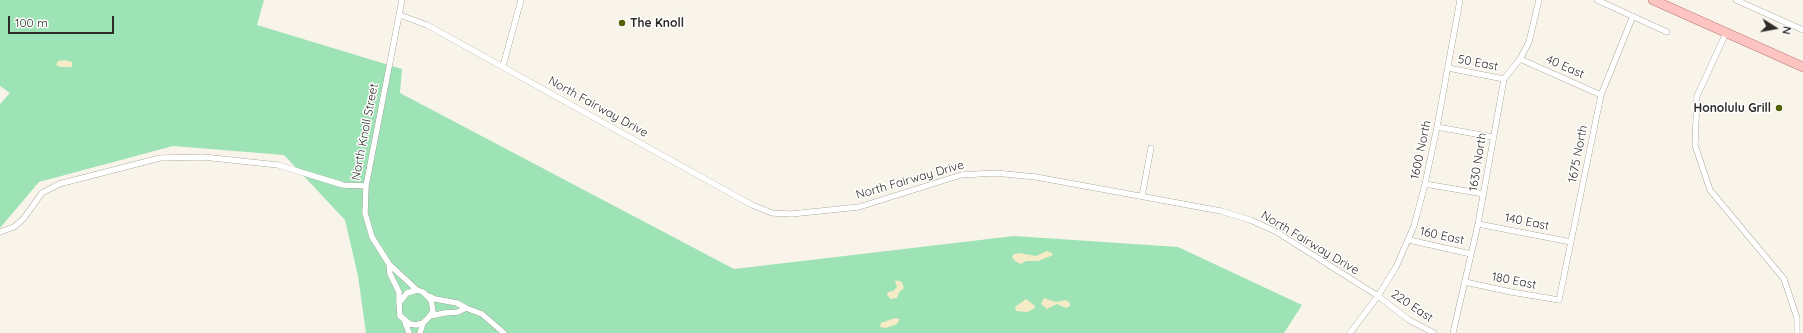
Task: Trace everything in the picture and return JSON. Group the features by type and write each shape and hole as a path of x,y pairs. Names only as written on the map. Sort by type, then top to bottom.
{"main road":[{"path":"1653,0 1803,67"}],"street":[{"name":"North Knoll Street","path":"402,0 366,186 365,213 372,237 389,264 417,290 435,299 457,303 482,314 504,333"},
{"path":"503,66 521,0"},
{"name":"1600 North","path":"1378,296 1396,267 1409,240 1425,184 1437,128 1460,0"},
{"name":"1630 North","path":"1453,333 1478,224 1504,79 1520,59 1529,42 1539,0"},
{"path":"1596,0 1667,32"},
{"path":"1736,0 1803,30"},
{"name":"North Fairway Drive","path":"400,15 427,25 752,204 772,213 791,214 859,207 961,175 995,173 1036,177 1221,211 1250,220 1275,232 1378,296"},
{"name":"1675 North","path":"1559,300 1601,96 1633,16"},
{"path":"1726,33 1697,96 1695,145 1710,190 1784,279 1800,318 1796,333"},
{"name":"40 East","path":"1520,59 1601,96"},
{"name":"50 East","path":"1448,68 1504,79"},
{"path":"1437,128 1493,137"},
{"path":"1142,196 1151,148"},
{"path":"0,232 14,227 24,218 42,193 59,184 160,158 203,157 278,165 343,186 366,186"},
{"path":"1425,184 1484,194"},
{"name":"140 East","path":"1478,224 1571,242"},
{"name":"160 East","path":"1409,240 1471,254"},
{"name":"North Knoll Street","path":"389,264 390,274 399,292 400,316 405,321 409,333"},
{"name":"180 East","path":"1465,282 1510,292 1559,300"},
{"path":"399,303 407,293 417,290"},
{"path":"420,333 423,323 430,316 433,305 427,295"},
{"path":"1350,333 1378,296"},
{"name":"220 East","path":"1378,296 1409,320 1434,333"},
{"path":"430,316 458,312 466,308"},
{"path":"405,321 416,325 423,323"}],"green space":[{"path":"0,0 264,0 257,25 402,69 400,93 734,269 1014,236 1178,247 1302,305 1284,333 366,333 358,276 345,220 284,155 173,146 39,182 0,228 0,104 10,93 0,86"}],"sand":[{"path":"65,60 72,62 72,67 61,67 56,65 58,61"},
{"path":"1047,251 1053,255 1038,261 1026,261 1021,264 1016,262 1012,257 1014,254 1019,253 1036,256"},
{"path":"895,280 902,282 904,288 899,292 897,298 891,299 887,295 888,292 893,291 897,287"},
{"path":"1044,298 1056,302 1066,300 1070,303 1070,306 1066,308 1057,304 1047,309 1041,304"},
{"path":"1026,299 1035,306 1035,308 1027,312 1016,311 1015,307"},
{"path":"895,318 900,319 897,324 886,328 880,327 881,323"}],"place":[{"name":"The Knoll","path":"622,23"},
{"name":"Honolulu Grill","path":"1779,108"}]}
